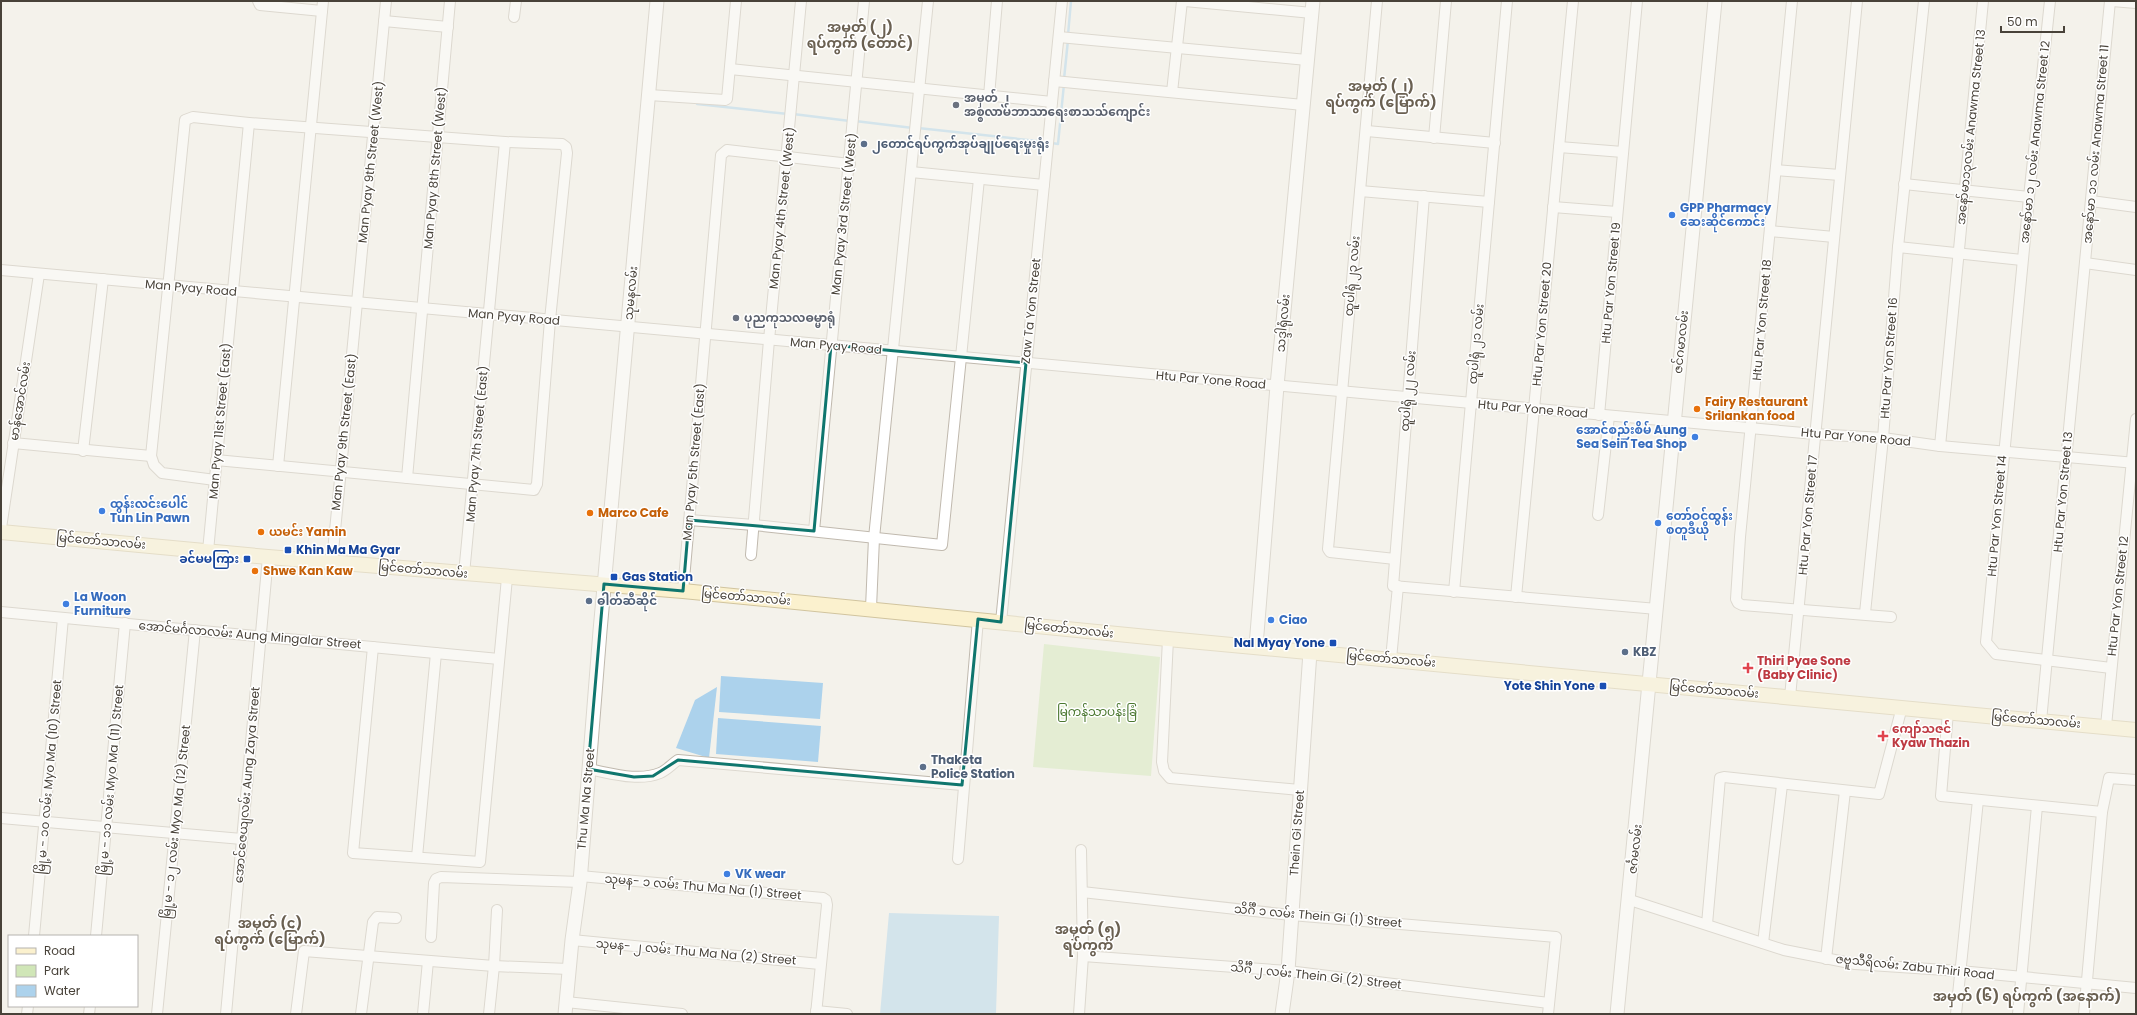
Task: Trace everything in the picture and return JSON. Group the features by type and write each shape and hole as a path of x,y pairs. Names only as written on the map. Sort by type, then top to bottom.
{"main road":[{"name":"မြင်တော်သာလမ်း","path":"1,532 507,578 604,584 871,608 1168,639 1256,646 2136,730"}],"street":[{"name":"Man Pyay 9th Street (West)","path":"357,303 386,1"},
{"name":"Man Pyay 8th Street (West)","path":"407,478 450,1"},
{"path":"514,17 516,1"},
{"name":"သုမနလမ်း","path":"604,584 657,1"},
{"path":"648,95 727,99 736,1"},
{"name":"Man Pyay 4th Street (West)","path":"751,555 769,340 801,1"},
{"name":"Man Pyay 3rd Street (West)","path":"814,531 831,345 850,164 864,1"},
{"path":"871,608 874,538 928,1"},
{"path":"989,96 997,1"},
{"name":"Zaw Ta Yon Street","path":"1001,622 1062,1"},
{"path":"1172,92 1183,1 1312,7"},
{"name":"ထူပါရုံ ၂၃ လမ်း","path":"1377,1 1367,131 1360,191 1328,551 1395,559"},
{"path":"1434,138 1446,1"},
{"name":"ထူပါရုံ ၂၁ လမ်း","path":"1454,592 1508,1"},
{"name":"Htu Par Yon Street 20","path":"1516,597 1573,1"},
{"name":"Htu Par Yon Street 19","path":"1598,515 1617,212 1636,1"},
{"name":"ဇင်ဂမာလမ်း","path":"1651,684 1673,421 1716,1"},
{"name":"Htu Par Yon Street 18","path":"1792,1 1740,537 1736,599 1738,603 1742,605 1799,609"},
{"name":"Htu Par Yon Street 17","path":"1790,697 1857,1"},
{"name":"Htu Par Yon Street 16","path":"1865,614 1883,438 1904,184 1924,1"},
{"name":"အနော်မာ၁၃လမ်း Anawma Street 13","path":"1940,446 1983,1"},
{"name":"အနော်မာ ၁၂ လမ်း Anawma Street 12","path":"2022,260 2050,1"},
{"path":"2111,1 2136,3"},
{"name":"အနော်မာ ၁၁ လမ်း Anawma Street 11","path":"2085,264 2111,1"},
{"path":"259,3 323,6 278,466"},
{"name":"သဒ္ဒါရုံလမ်း","path":"1256,646 1277,386 1312,7"},
{"path":"384,21 448,27"},
{"path":"1059,37 1307,60"},
{"path":"730,69 795,77 1052,102"},
{"path":"1054,80 1303,105"},
{"path":"215,480 162,473 154,465 150,456 169,286 185,120 187,118 193,117 311,128 505,142 562,144 566,147 567,153 550,320 537,484 534,490 216,460"},
{"name":"Man Pyay 11st Street (East)","path":"208,551 249,123"},
{"path":"1367,131 1495,143"},
{"name":"Man Pyay 7th Street (East)","path":"464,574 505,142"},
{"path":"1559,147 1623,152"},
{"name":"Man Pyay 5th Street (East)","path":"683,591 722,152 727,150 787,157"},
{"path":"787,157 850,164"},
{"path":"1776,170 1840,175"},
{"path":"911,172 1044,185"},
{"path":"689,520 754,525 942,545 979,179"},
{"path":"1904,184 2029,197"},
{"path":"1360,191 1489,202"},
{"name":"ထူပါရုံ ၂၂ လမ်း","path":"1391,660 1396,586 1395,559 1424,196"},
{"path":"2091,201 2136,207"},
{"path":"1553,207 1617,212"},
{"path":"1770,231 1834,237"},
{"path":"1898,247 2022,260"},
{"name":"Htu Par Yon Street 14","path":"2022,260 1986,642 1996,654 2111,668"},
{"path":"2085,264 2136,270"},
{"name":"Htu Par Yon Street 13","path":"2041,720 2085,264"},
{"name":"Man Pyay Road","path":"1,270 1026,363"},
{"name":"မာန်အောင်လမ်း","path":"1,528 39,274"},
{"path":"83,451 103,279"},
{"name":"Man Pyay 9th Street (East)","path":"332,562 357,303"},
{"name":"Htu Par Yone Road","path":"1026,363 1815,434 1883,438 1940,446 2134,463"},
{"name":"Htu Par Yon Street 12","path":"2106,726 2134,463 2136,419"},
{"path":"13,443 83,451 150,456"},
{"name":"အောင်ဇေယျလမ်း Aung Zaya Street","path":"226,1014 268,557"},
{"path":"373,647 353,853 480,862 507,578"},
{"name":"Thu Ma Na Street","path":"565,1008 580,879 604,584"},
{"path":"1396,586 1657,609"},
{"path":"1799,609 1891,617"},
{"name":"အောင်မင်္ဂလာလမ်း Aung Mingalar Street","path":"1,612 499,659"},
{"name":"မြို့မ - ၁၀ လမ်း Myo Ma (10) Street","path":"34,935 63,618"},
{"path":"958,859 962,785 978,619"},
{"name":"မြို့မ - ၁၁ လမ်း Myo Ma (11) Street","path":"96,935 126,624"},
{"name":"မြို့မ - ၁၂ လမ်း Myo Ma (12) Street","path":"157,1014 195,630"},
{"path":"1168,639 1162,762 1164,771 1170,778 1300,790"},
{"name":"Thein Gi Street","path":"1282,1014 1288,971 1310,652"},
{"path":"417,857 436,653"},
{"name":"ဇင်္ဂမလမ်း","path":"1617,1014 1630,900 1651,684"},
{"path":"1707,924 1720,778 1724,777 1845,792 1876,794 1882,792 1902,708"},
{"path":"1948,712 1941,796 2102,812"},
{"path":"588,769 634,777 653,776 663,772 678,760 962,785"},
{"path":"2084,1014 2102,812 2109,778 2136,780"},
{"path":"1763,943 1782,785"},
{"path":"1826,959 1845,792"},
{"path":"1956,1014 1978,800"},
{"path":"2018,1014 2037,806"},
{"path":"1,818 242,839"},
{"path":"1079,1014 1083,956 1081,850"},
{"name":"သုမန- ၁ လမ်း Thu Ma Na (1) Street","path":"431,937 434,883 436,879 448,877 580,879 823,898 826,900 820,964"},
{"name":"သိင်္ဂီ ၁ လမ်း Thein Gi (1) Street","path":"1082,892 1291,915 1556,937 1549,1003"},
{"name":"ဇဗူသီရိလမ်း Zabu Thiri Road","path":"1630,900 1784,950 1826,959 1855,964 1960,971 2136,988"},
{"path":"489,1014 494,966 497,910"},
{"path":"361,1014 374,919 377,917 396,918"},
{"name":"သုမန- ၂ လမ်း Thu Ma Na (2) Street","path":"572,940 820,964"},
{"path":"296,1014 304,951 494,966 569,969"},
{"name":"သိင်္ဂီ ၂ လမ်း Thein Gi (2) Street","path":"1083,956 1288,971 1549,1003"},
{"path":"423,1014 428,961"},
{"path":"820,964 816,1012 848,1014"},
{"path":"1548,1014 1549,1003"},
{"path":"565,1008 682,1014"}],"highlighted area":[{"path":"831,345 1026,363 1001,622 978,619 962,785 678,760 653,776 634,777 588,769 604,584 683,591 689,520 814,531"}],"green space":[{"name":"မြကန်သာပန်းခြံ","path":"1044,644 1160,657 1151,776 1033,767"}],"water":[{"path":"721,676 823,683 820,719 719,712"},
{"path":"717,687 709,758 676,748 695,700"},
{"path":"718,718 821,726 818,762 716,754"},
{"path":"889,913 999,916 996,1014 880,1014"}],"waterway":[{"path":"1068,35 1071,1"},
{"path":"1064,79 1068,40"},
{"path":"1052,143 1058,144 1064,84"},
{"path":"697,104 788,114"},
{"path":"793,114 850,121"},
{"path":"855,121 913,128"},
{"path":"918,128 1047,142"}],"place":[{"name":"အမှတ် ၂ အစ္စလာမ်ဘာသာရေးစာသသ်ကျောင်း","path":"956,105"},
{"name":"၂တောင်ရပ်ကွက်အုပ်ချုပ်ရေးမှုးရုံး","path":"864,144"},
{"name":"GPP Pharmacy ဆေးဆိုင်ကောင်း","path":"1672,215"},
{"name":"ပုညကုသလဓမ္မာရုံ","path":"736,318"},
{"name":"Fairy Restaurant Srilankan food","path":"1697,409"},
{"name":"အောင်စည်းစိမ် Aung Sea Sein Tea Shop","path":"1695,437"},
{"name":"ထွန်းလင်းပေါင် Tun Lin Pawn","path":"102,511"},
{"name":"Marco Cafe","path":"590,513"},
{"name":"တော်ဝင်ထွန်း စတူဒီယို","path":"1658,523"},
{"name":"ယမင်း Yamin","path":"261,532"},
{"name":"Khin Ma Ma Gyar","path":"288,550"},
{"name":"ခင်မမကြား","path":"247,559"},
{"name":"Shwe Kan Kaw","path":"255,571"},
{"name":"Gas Station","path":"614,577"},
{"name":"ဓါတ်ဆီဆိုင်","path":"589,601"},
{"name":"La Woon Furniture","path":"66,604"},
{"name":"Ciao","path":"1271,620"},
{"name":"Nal Myay Yone","path":"1333,643"},
{"name":"KBZ","path":"1625,652"},
{"name":"Thiri Pyae Sone (Baby Clinic)","path":"1748,668"},
{"name":"Yote Shin Yone","path":"1603,686"},
{"name":"ကျော်သဇင် Kyaw Thazin","path":"1883,736"},
{"name":"Thaketa Police Station","path":"923,767"},
{"name":"VK wear","path":"727,874"}],"district":[{"name":"အမှတ် (၂) ရပ်ကွက် (တောင်)","path":"860,36"},
{"name":"အမှတ် (၂) ရပ်ကွက် (မြောက်)","path":"1381,94"},
{"name":"အမှတ် (၄) ရပ်ကွက် (မြောက်)","path":"270,932"},
{"name":"အမှတ် (၅) ရပ်ကွက်","path":"1088,938"},
{"name":"အမှတ် (၆) ရပ်ကွက် (အနောက်)","path":"2027,996"}]}
